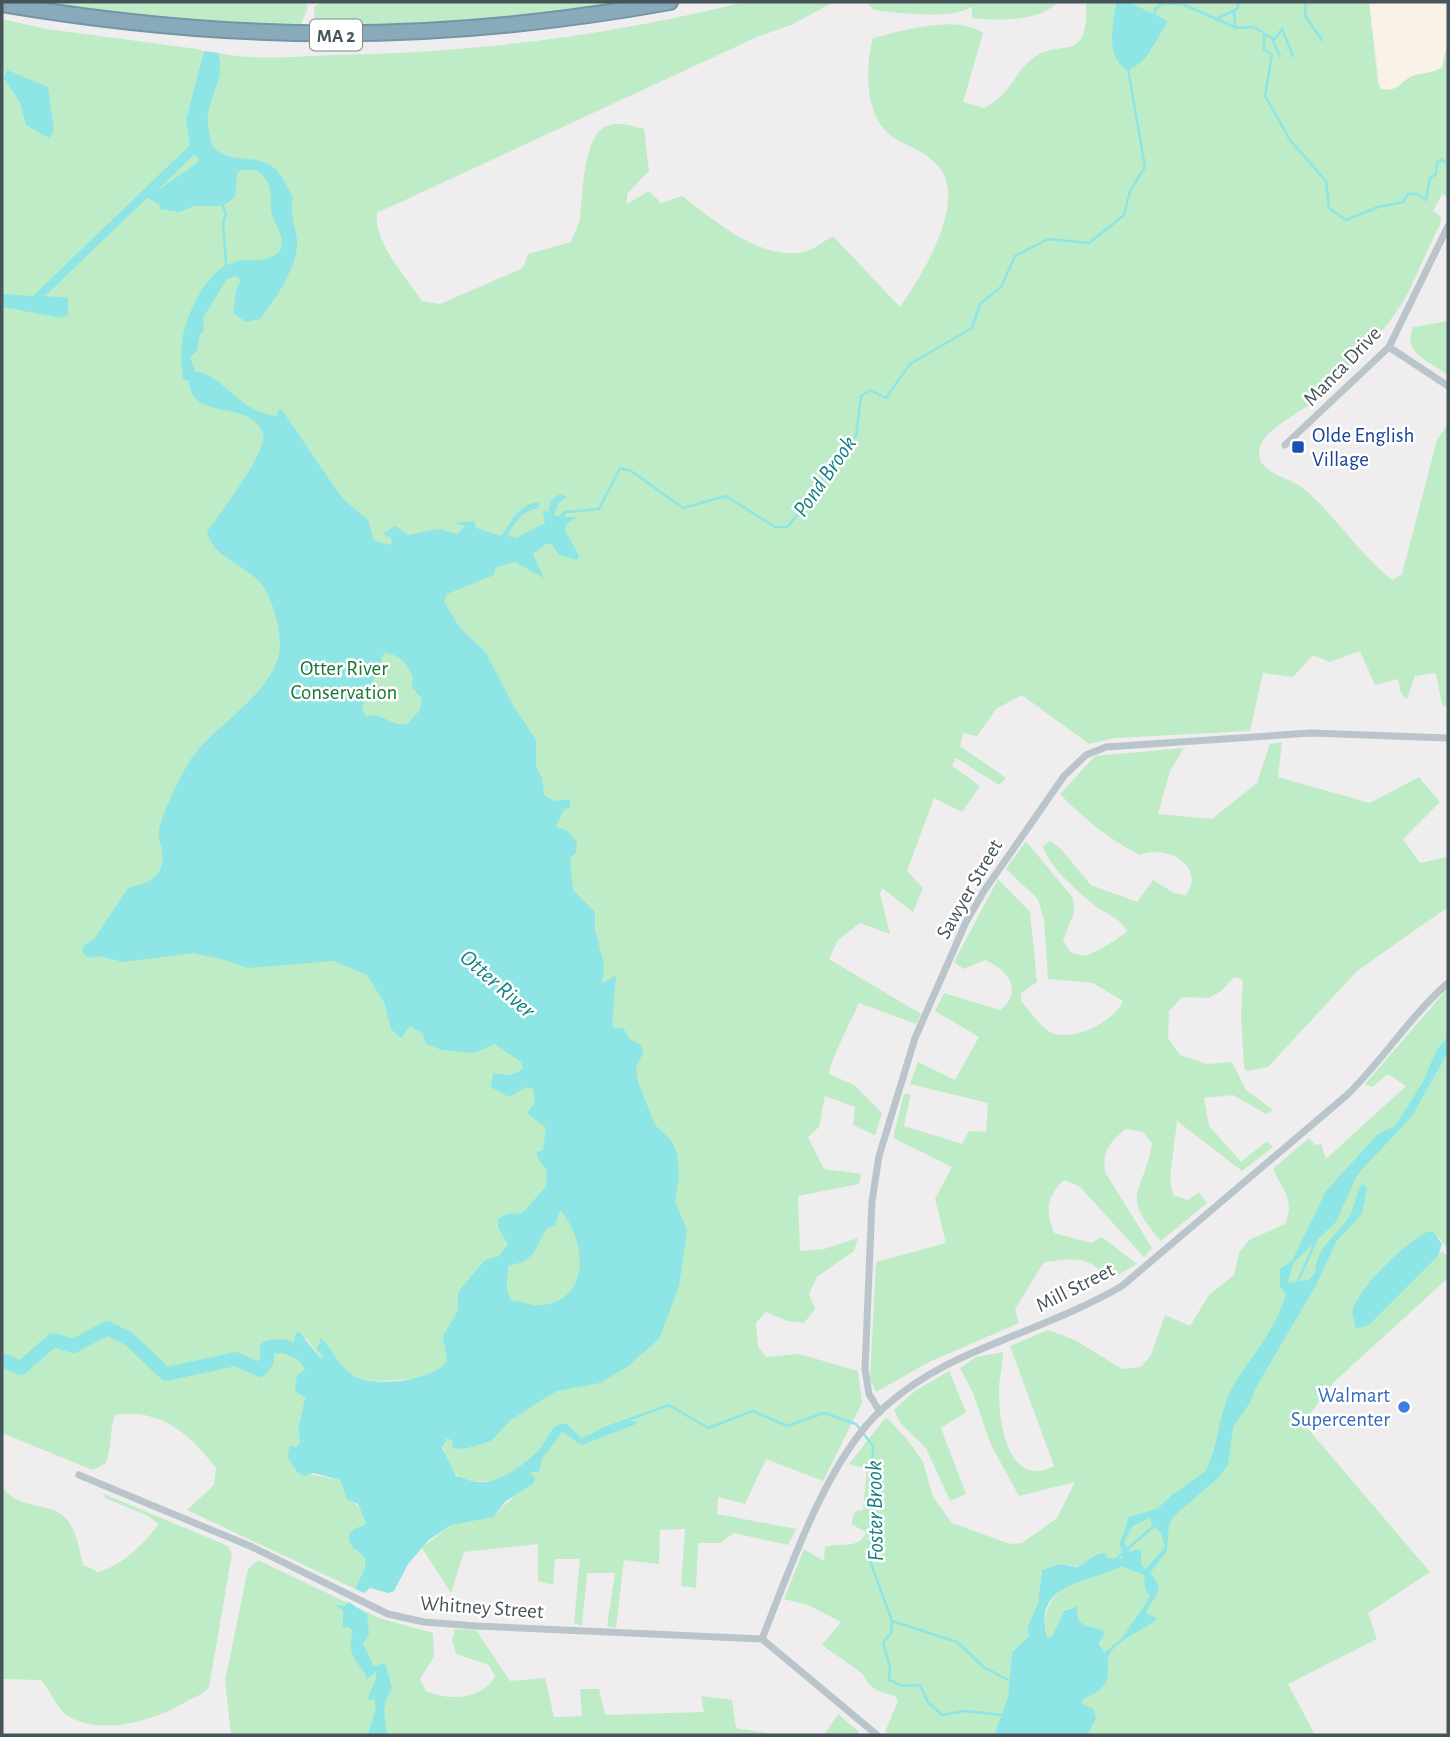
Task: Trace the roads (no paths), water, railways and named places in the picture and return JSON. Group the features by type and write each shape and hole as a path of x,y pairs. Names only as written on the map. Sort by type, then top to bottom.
{"highway":[{"name":"MA 2","path":"2,4 159,27 318,36 512,26 670,2"}],"street":[{"name":"Manca Drive","path":"1285,445 1389,347 1448,226"},
{"path":"1389,347 1448,386"},
{"name":"Sawyer Street","path":"880,1412 869,1394 865,1369 872,1201 879,1156 915,1038 966,922 984,891 1064,776 1086,755 1106,747 1311,733 1448,738"},
{"name":"Mill Street","path":"762,1639 819,1505 858,1438 880,1412 913,1385 951,1363 1091,1304 1122,1286 1347,1095 1369,1074 1433,995 1448,983"},
{"name":"Whitney Street","path":"79,1475 250,1546 388,1614 412,1620 517,1629 762,1639"},
{"path":"762,1639 877,1735"}],"water":[{"path":"1116,2 1129,2 1168,21 1146,57 1126,70 1115,56 1113,47 1112,30"},
{"path":"204,51 219,53 219,75 208,117 211,143 224,155 259,161 278,172 293,197 292,213 297,240 297,250 290,271 260,319 246,322 233,313 236,290 241,280 236,276 227,279 203,318 204,331 200,334 197,351 190,357 196,372 214,378 252,408 277,416 279,409 282,410 342,498 368,520 374,541 392,545 391,536 386,537 384,533 395,526 408,535 438,529 458,534 465,526 453,523 474,521 476,528 501,536 521,510 539,502 539,508 524,514 513,526 508,536 516,538 545,523 543,512 546,510 548,514 551,500 560,494 567,497 559,502 554,515 559,516 565,510 568,511 564,517 577,517 566,524 565,530 579,556 577,560 559,555 552,544 546,544 533,554 544,578 515,562 496,567 494,575 447,594 444,602 460,628 486,653 513,705 536,740 536,766 542,778 544,795 554,801 570,799 570,808 564,809 556,826 568,832 577,842 576,852 570,858 573,890 595,912 595,930 604,964 602,983 616,976 612,1025 614,1028 623,1028 630,1039 641,1045 643,1053 636,1068 638,1082 655,1125 672,1141 677,1154 679,1177 675,1201 687,1230 679,1286 659,1339 627,1367 600,1383 557,1391 545,1398 511,1420 491,1441 464,1449 453,1448 452,1440 447,1439 442,1448 456,1476 482,1482 515,1470 542,1446 558,1425 567,1424 581,1438 618,1422 636,1421 636,1424 582,1445 562,1432 542,1459 539,1472 530,1472 535,1478 534,1483 506,1501 493,1517 451,1525 429,1540 408,1564 394,1591 388,1593 370,1588 364,1593 355,1589 365,1568 365,1559 349,1539 354,1529 366,1523 358,1504 347,1499 340,1480 313,1473 304,1476 297,1472 287,1456 290,1446 296,1447 300,1443 298,1430 305,1397 295,1391 297,1376 305,1369 295,1352 296,1333 299,1332 321,1359 323,1357 317,1349 321,1338 344,1368 363,1380 389,1382 417,1378 440,1368 447,1361 443,1336 458,1310 458,1292 485,1260 499,1256 508,1244 498,1228 498,1219 507,1214 522,1213 546,1187 547,1171 537,1157 537,1152 543,1150 546,1128 527,1113 535,1102 533,1089 527,1087 509,1097 491,1087 493,1073 515,1073 523,1068 521,1062 495,1044 473,1053 442,1050 426,1044 423,1034 410,1026 401,1038 391,1029 385,1004 367,975 334,961 248,968 193,953 123,962 99,956 89,958 83,953 83,946 94,939 128,888 149,881 158,873 163,860 159,830 185,768 213,734 258,691 270,676 278,659 278,627 264,588 253,576 222,554 210,541 207,532 251,468 263,441 263,433 256,422 246,416 200,402 192,394 189,381 183,379 181,356 188,319 199,295 215,274 234,262 269,258 280,251 281,238 271,211 267,182 256,170 241,170 237,174 235,197 223,206 194,206 179,212 160,209 159,204 147,198 45,296 68,298 68,315 62,318 2,307 2,294 33,296 190,145 186,120","holes":["195,154 199,160 197,163 155,192","384,653 399,657 413,678 411,687 422,698 420,710 407,724 397,724 376,715 366,716 362,709","560,1210 575,1236 579,1250 580,1265 571,1291 560,1300 544,1305 512,1301 507,1289 508,1266 523,1262 533,1254 547,1228 555,1226"]},
{"path":"7,70 48,87 54,130 49,138 26,125 20,102 4,79"},
{"path":"1448,1036 1448,1052 1412,1116 1357,1175 1336,1222 1293,1263 1288,1283 1308,1280 1315,1273 1319,1255 1346,1221 1360,1186 1364,1185 1367,1188 1362,1214 1336,1242 1315,1287 1255,1389 1251,1401 1233,1427 1228,1465 1218,1478 1174,1516 1169,1525 1167,1551 1150,1573 1158,1589 1146,1613 1157,1618 1115,1647 1108,1661 1107,1680 1096,1692 1083,1699 1081,1703 1093,1709 1096,1718 1088,1735 994,1735 1008,1697 1012,1652 1029,1636 1027,1628 1038,1603 1042,1570 1059,1564 1078,1567 1096,1555 1105,1553 1108,1558 1123,1559 1120,1543 1129,1517 1157,1509 1206,1471 1214,1451 1227,1398 1282,1307 1286,1294 1280,1287 1280,1269 1292,1261 1326,1191 1378,1134 1395,1126 1423,1082 1436,1051","holes":["1151,1517 1151,1523 1161,1533 1165,1547 1146,1569 1141,1564 1141,1552 1137,1549 1130,1552 1124,1542 1133,1526","1122,1566 1144,1575 1145,1588 1150,1597 1122,1638 1104,1653 1099,1644 1104,1635 1103,1630 1085,1626 1078,1620 1077,1606 1064,1611 1052,1636 1047,1638 1045,1619 1048,1605 1055,1595 1066,1587"]},
{"path":"1427,1232 1433,1232 1442,1244 1438,1256 1369,1325 1356,1329 1352,1312 1363,1291 1396,1255"},
{"path":"349,1602 367,1614 369,1634 363,1644 374,1666 385,1663 392,1688 384,1711 387,1735 368,1735 376,1708 374,1699 367,1700 376,1679 376,1672 365,1680 366,1674 353,1654 353,1632 349,1627 343,1628 343,1611 335,1605 344,1606"}],"waterway":[{"path":"1218,18 1237,9 1239,2"},
{"path":"1306,2 1305,16 1322,40"},
{"name":"Pond Brook","path":"1155,14 1155,9 1163,3 1182,4 1237,28 1253,27 1264,33 1264,50 1272,54 1265,96 1290,140 1326,181 1329,208 1346,220 1378,207 1403,202 1408,194 1418,194 1426,200 1430,178 1436,174 1437,163 1442,160 1448,163"},
{"path":"1234,11 1235,26"},
{"path":"1266,35 1275,39 1282,29 1293,56"},
{"path":"1272,39 1280,56"},
{"name":"Pond Brook","path":"566,512 599,509 620,468 631,471 683,508 726,496 775,527 787,527 809,502 840,448 856,436 861,396 870,390 886,398 910,364 972,328 980,304 1001,287 1015,256 1048,239 1089,243 1124,215 1130,191 1145,167 1128,69"},
{"path":"222,204 226,214 223,223 226,265"},
{"name":"Foster Brook","path":"1296,1286 1316,1240"},
{"name":"Otter River","path":"2,1360 21,1368 53,1340 74,1346 107,1328 129,1339 166,1374 236,1359 260,1370 267,1361 267,1348 273,1347 288,1347 307,1358"},
{"name":"Foster Brook","path":"622,1422 669,1405 708,1428 753,1411 787,1426 824,1413 856,1424 873,1446 870,1561 892,1621 957,1642 985,1668 1010,1681"},
{"name":"Foster Brook","path":"1114,1561 1156,1524"},
{"path":"892,1621 891,1633 883,1642 890,1668 889,1680 903,1686 920,1685 928,1702 942,1715 965,1711 1003,1715"}],"place":[{"name":"Olde English Village","path":"1298,447"},
{"name":"Walmart Supercenter","path":"1404,1407"}],"park label":[{"name":"Otter River Conservation","path":"344,680"}]}
